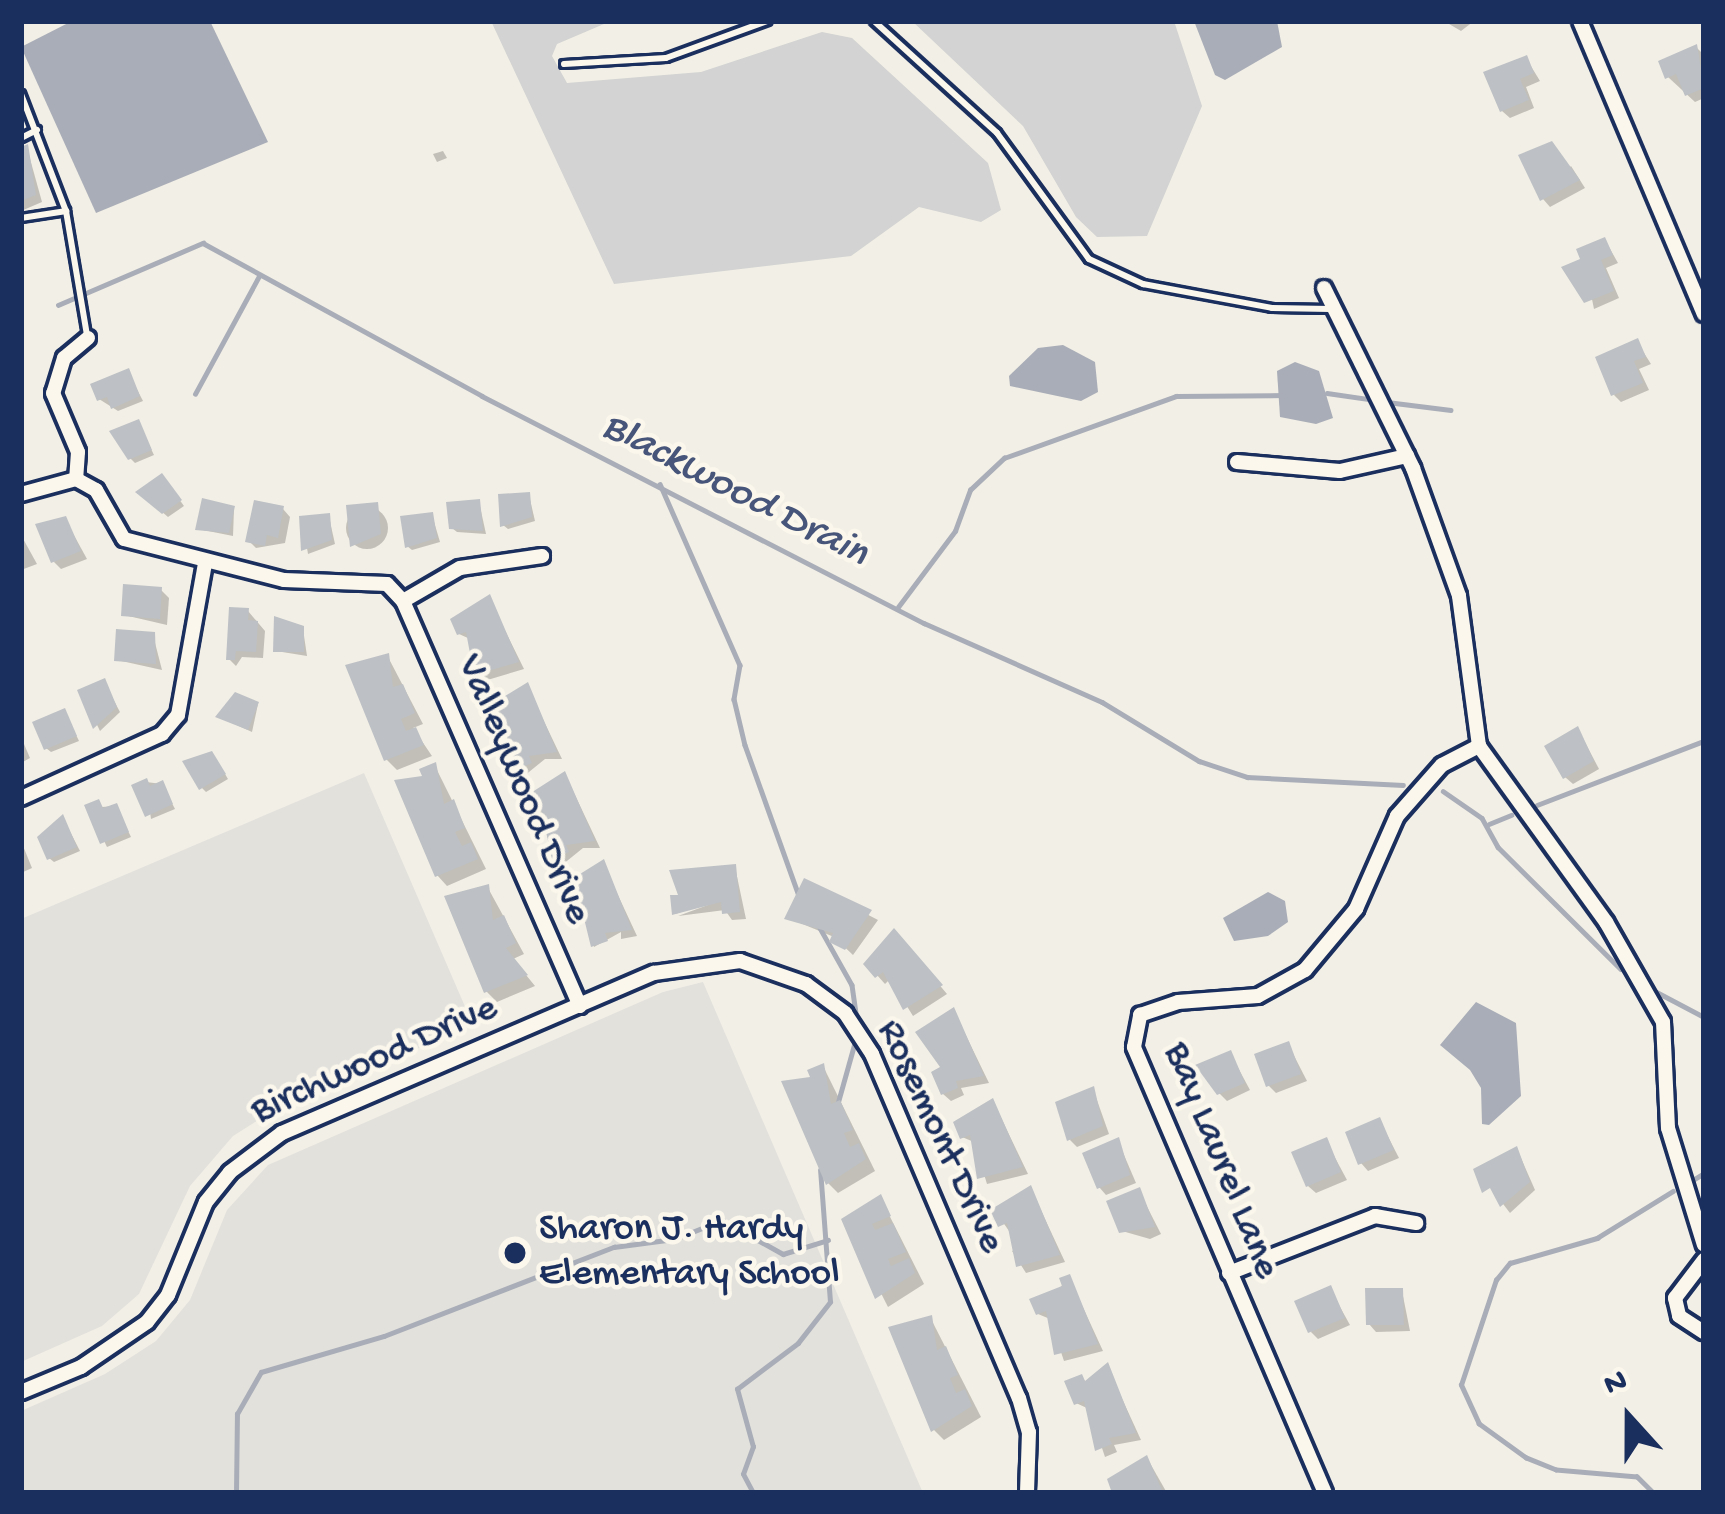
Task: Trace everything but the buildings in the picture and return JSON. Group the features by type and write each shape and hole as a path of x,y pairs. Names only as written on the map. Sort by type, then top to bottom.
{"street":[{"path":"1580,21 1704,314"},
{"path":"1324,288 1407,456 1459,596 1479,746 1606,922 1664,1022 1668,1128 1704,1245"},
{"path":"76,479 78,452 53,393 64,358 88,338"},
{"path":"1237,462 1340,471 1407,456"},
{"path":"21,494 76,479 96,490 124,539 205,564 307,583 387,584 403,601 460,568 542,556"},
{"path":"21,798 162,734 178,715 205,564"},
{"name":"Valleywood Drive","path":"403,601 580,1006"},
{"name":"Bay Laurel Lane","path":"1324,1493 1134,1047 1140,1015 1178,1002 1258,996 1305,970 1356,909 1397,816 1442,765 1479,746"},
{"name":"Rosemont Drive","path":"580,1006 679,965 740,961 806,984 845,1013 907,1130 1018,1398 1029,1432 1030,1492"},
{"name":"Birchwood Drive","path":"21,1392 99,1356 147,1322 168,1295 206,1202 252,1152 580,1006"},
{"path":"1229,1273 1375,1216 1416,1223"},
{"path":"1704,1260 1675,1298 1679,1316 1704,1332"}],"lane":[{"path":"564,64 666,58 766,21"},
{"path":"874,21 997,133 1089,260 1143,284 1272,308 1336,309"},
{"path":"21,94 66,212 88,338"},
{"path":"21,138 37,130"},
{"path":"21,218 66,212"}],"shaded area":[{"path":"72,21 210,21 268,142 96,213 21,47"},
{"path":"491,21 611,21 557,44 552,56 567,83 701,72 822,32 852,38 988,163 1001,210 981,222 919,207 851,256 614,284"},
{"path":"912,21 1174,21 1202,106 1147,236 1097,237 1076,217 1023,126"},
{"path":"1194,21 1277,21 1282,47 1225,80 1215,75"},
{"path":"1063,345 1095,362 1098,392 1081,401 1010,386 1009,376 1038,348"},
{"path":"1295,362 1319,371 1333,418 1316,424 1280,417 1277,371"},
{"path":"364,773 473,1025 276,1109 233,1136 190,1186 139,1294 102,1326 21,1362 21,919"},
{"path":"1268,892 1285,901 1288,922 1268,936 1234,941 1223,918"},
{"name":"Sharon J. Hardy Elementary School","path":"703,982 923,1493 21,1493 21,1411 105,1374 156,1341 190,1300 227,1210 268,1165 663,992"},
{"path":"1476,1002 1516,1023 1521,1096 1489,1125 1482,1124 1481,1088 1470,1070 1440,1045"}],"waterway":[{"name":"Blackwood Drain","path":"58,305 203,243 482,396 924,623 1102,702 1199,761 1247,777 1403,785"},
{"path":"195,394 259,276"},
{"path":"1327,393 1375,400"},
{"path":"898,607 955,531 970,490 1004,458 1176,396 1286,395"},
{"path":"1387,402 1451,410"},
{"path":"660,484 740,665 734,699 745,745 798,893"},
{"name":"Blackwood Drain","path":"1537,805 1704,741"},
{"path":"1443,791 1482,818 1498,847 1621,969"},
{"name":"Blackwood Drain","path":"1489,824 1511,815"},
{"path":"820,928 852,985 858,1027"},
{"path":"1651,989 1704,1017"},
{"path":"838,1102 856,1038"},
{"path":"753,1493 743,1474 753,1447 737,1389 798,1343 830,1302 820,1170"},
{"path":"1693,1180 1704,1173"},
{"path":"1653,1493 1637,1477 1556,1470 1526,1458 1479,1424 1461,1385 1496,1280 1510,1263 1597,1238 1673,1191"},
{"path":"236,1493 237,1414 261,1372 384,1336 614,1247 675,1239 722,1220 783,1254 828,1240"}],"place":[{"name":"Sharon J. Hardy Elementary School","path":"515,1253"}]}
